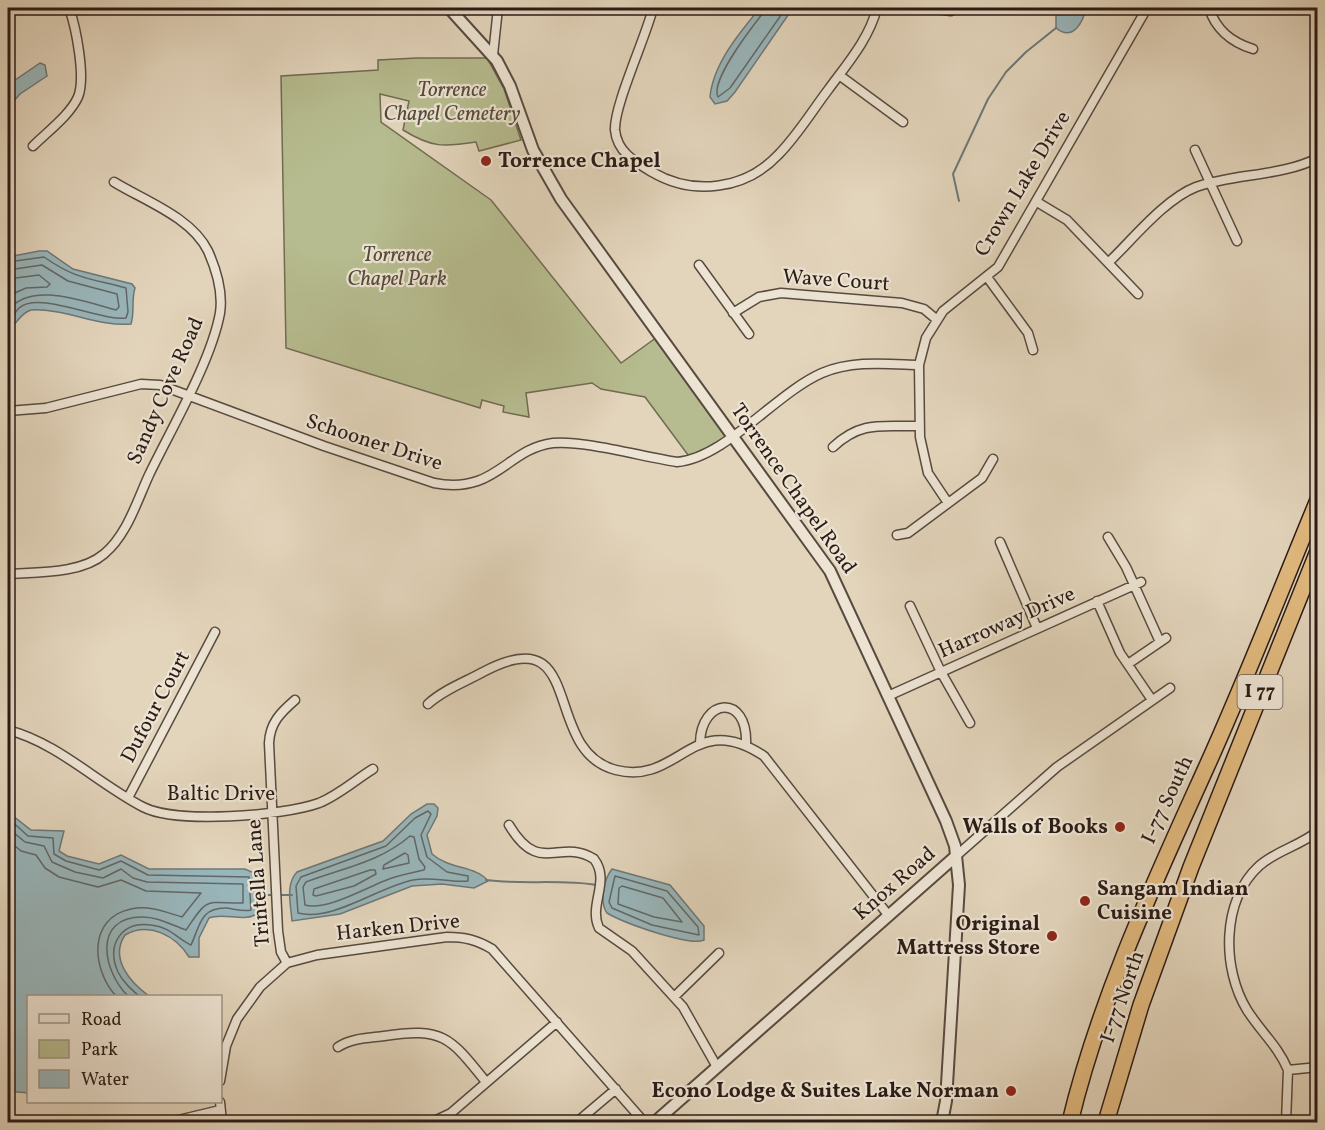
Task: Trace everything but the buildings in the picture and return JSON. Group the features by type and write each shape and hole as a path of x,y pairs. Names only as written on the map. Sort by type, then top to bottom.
{"highway":[{"name":"I-77 South","path":"1069,1122 1100,1018 1129,943 1166,852 1206,767 1317,500"},
{"name":"I-77 North","path":"1106,1122 1123,1060 1191,867 1317,551"},
{"name":"I 77","path":"1080,1122 1106,1030 1206,767"},
{"name":"I 77","path":"1096,1122 1133,1002 1191,867"},
{"path":"1114,1122 1121,1092 1123,1060"}],"street":[{"path":"33,146 67,112 79,94 80,70 69,8"},
{"name":"Torrence Chapel Road","path":"449,8 494,55 510,86 533,150 554,189 830,571 946,821 956,856 959,885 946,1101 942,1122"},
{"path":"494,55 498,8"},
{"path":"653,8 615,129 625,154 637,164 666,179 688,186 713,187 728,185 756,173 779,155 859,47 877,8"},
{"path":"929,8 951,11"},
{"name":"Crown Lake Drive","path":"948,503 925,465 920,426 919,365 926,338 936,319 954,300 998,267 1148,8"},
{"path":"1209,8 1214,20 1226,36 1253,49"},
{"path":"838,75 903,122"},
{"path":"1195,150 1237,241"},
{"path":"1109,262 1174,200 1189,191 1210,183 1274,172 1317,158"},
{"name":"Sandy Cove Road","path":"8,574 66,568 94,561 104,554 126,523 188,395 215,331 220,313 220,289 206,248 186,225 114,182"},
{"path":"1037,202 1067,220 1138,294"},
{"path":"699,265 749,334"},
{"path":"987,277 1028,333 1033,350"},
{"name":"Wave Court","path":"733,313 759,297 782,293 908,304 924,309 936,319"},
{"name":"Schooner Drive","path":"8,411 46,408 141,384 160,385 324,446 434,483 452,486 477,482 532,450 553,443 580,445 680,462 696,458 796,388 823,373 851,365 919,365"},
{"path":"833,447 847,435 864,427 920,426"},
{"path":"897,535 909,533 982,478 993,459"},
{"path":"1108,537 1137,583 1163,640 1128,664"},
{"path":"1000,542 1037,628"},
{"name":"Harroway Drive","path":"888,696 1137,583"},
{"path":"1097,601 1114,641 1152,700"},
{"path":"910,606 941,672 970,723"},
{"name":"Dufour Court","path":"128,798 215,632"},
{"path":"428,704 441,694 498,664 520,657 537,661 555,675 570,726 581,747 610,768 629,772 651,770 670,762 700,743 713,740 746,744 764,756 889,915"},
{"name":"Knox Road","path":"655,1122 1057,766 1170,688"},
{"name":"Trintella Lane","path":"287,963 280,952 278,931 269,736 279,713 295,700"},
{"path":"700,743 701,726 708,717 720,709 730,708 737,711 743,722 746,744"},
{"name":"Baltic Drive","path":"8,730 33,738 128,798 152,811 170,816 294,811 322,802 373,769"},
{"path":"509,825 518,840 531,851 583,853 594,859 601,872 595,911 599,928 632,951 674,997 688,1014 717,1067"},
{"path":"1286,1122 1288,1070 1277,1046 1245,1007 1238,990 1230,957 1231,923 1242,891 1258,867 1273,856 1307,840 1317,831"},
{"name":"Harken Drive","path":"222,1070 226,1047 237,1019 260,987 287,963 316,955 447,937 464,937 478,940 492,949 644,1122"},
{"path":"674,997 719,953"},
{"path":"432,1122 451,1113 557,1022"},
{"path":"338,1047 350,1041 408,1032 436,1034 455,1045 486,1082"},
{"path":"1288,1070 1317,1067"},
{"path":"577,1122 615,1089"},
{"path":"170,1122 220,1106 222,1122"}],"green space":[{"name":"Torrence Chapel Park","path":"487,58 504,89 521,140 479,151 476,142 455,145 430,143 403,130 409,101 380,94 381,122 491,200 621,363 660,335 733,434 691,459 645,397 601,389 592,383 526,393 529,417 503,412 504,406 482,400 480,408 286,348 281,76 378,70 378,60"}],"water":[{"path":"760,8 793,8 735,92 727,101 715,104 710,97 716,73 729,49"},
{"path":"1056,8 1086,8 1080,24 1072,32 1067,33 1056,28"},
{"path":"40,63 45,65 47,76 20,94 8,108 8,85"},
{"path":"47,251 73,269 132,284 135,288 131,324 106,323 56,312 31,310 8,329 8,257"},
{"path":"427,804 434,804 438,808 437,816 427,835 432,854 447,863 476,872 488,881 474,888 442,884 412,886 340,914 292,921 290,889 297,872 383,841 411,814"},
{"path":"8,812 31,830 64,831 59,851 67,856 99,864 121,855 149,869 245,869 254,873 258,894 255,915 244,918 215,916 209,918 199,938 199,957 189,957 184,949 169,937 152,930 134,931 125,935 119,953 124,970 148,995 27,995 27,1093 8,1091"},
{"path":"612,869 670,885 704,926 704,940 671,937 607,913 603,903 604,891"}],"waterway":[{"path":"959,201 953,174 988,99 1006,72 1026,52 1056,28"},
{"path":"486,880 596,885"},
{"path":"255,895 274,895"},
{"path":"279,895 292,895"}],"place":[{"name":"Torrence Chapel","path":"486,161"},
{"name":"Walls of Books","path":"1120,827"},
{"name":"Sangam Indian Cuisine","path":"1085,901"},
{"name":"Original Mattress Store","path":"1052,936"},
{"name":"Econo Lodge & Suites Lake Norman","path":"1011,1091"}],"park label":[{"name":"Torrence Chapel Cemetery","path":"452,102"}]}
